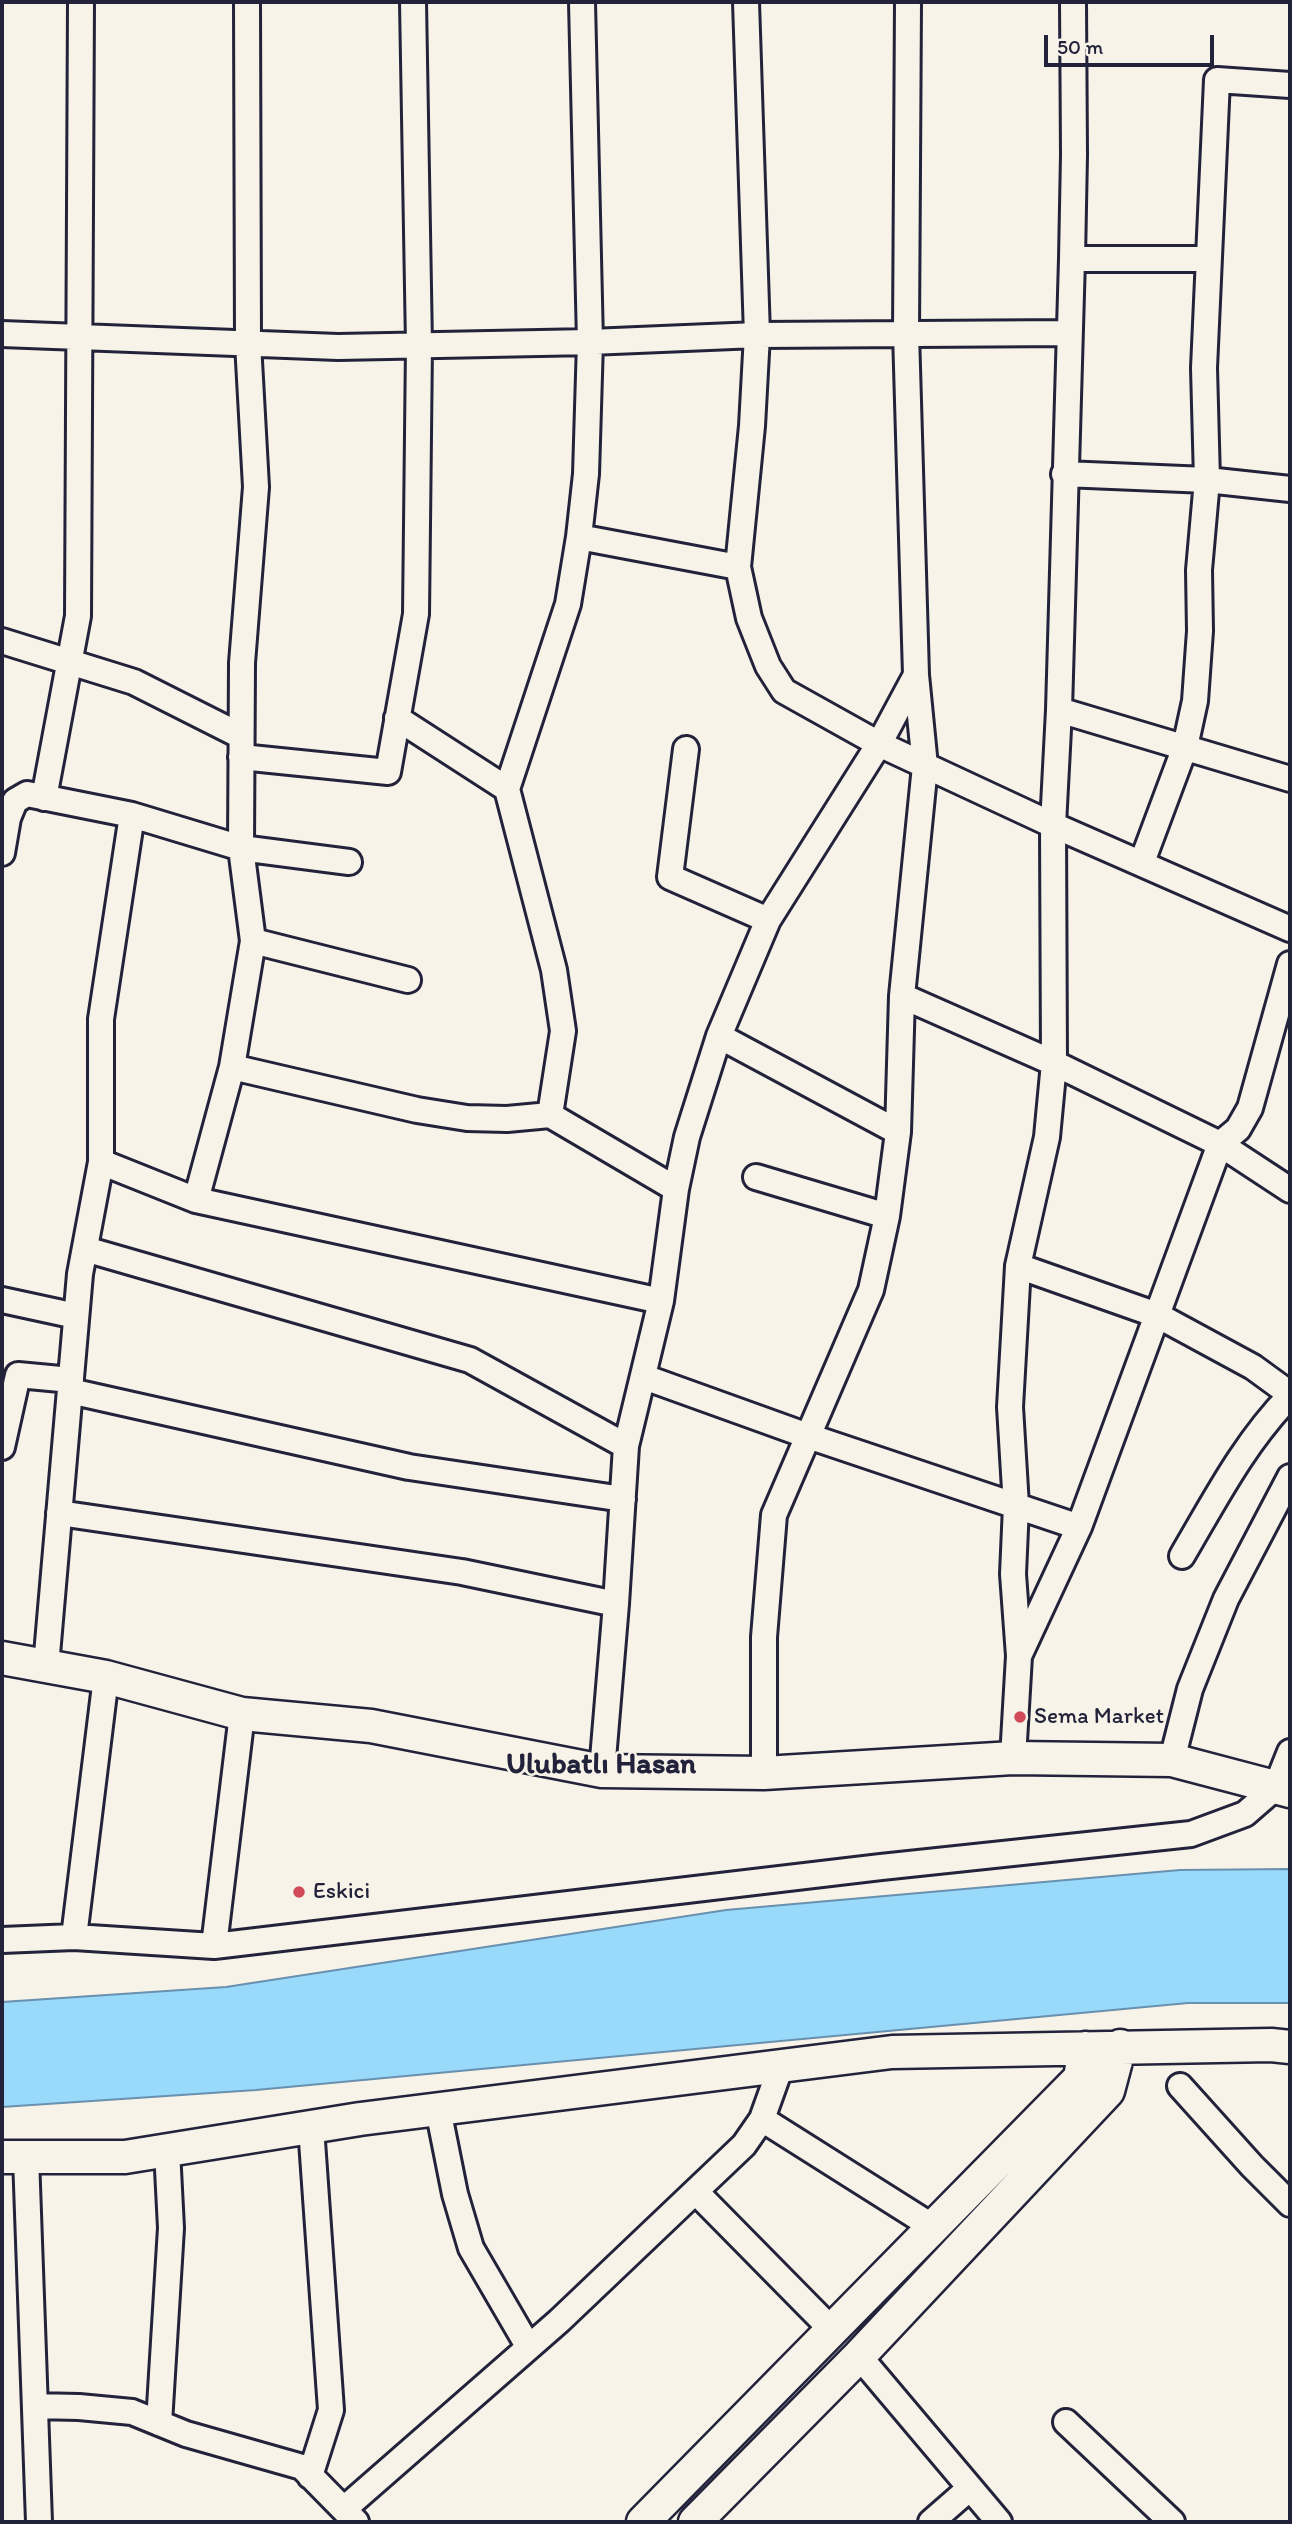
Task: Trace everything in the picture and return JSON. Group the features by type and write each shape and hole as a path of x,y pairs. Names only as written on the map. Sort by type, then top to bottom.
{"main road":[{"path":"2,1658 106,1677 242,1714 371,1726 602,1771 764,1773 1013,1758 1172,1760 1283,1789"},
{"path":"14,2157 125,2157 438,2109 892,2052 1120,2046 1271,2045 1290,2048"},
{"path":"695,2522 859,2356 1108,2091 1120,2046"},
{"path":"643,2522 1080,2078 1084,2048"}],"street":[{"path":"44,798 78,615 81,2"},
{"path":"196,1199 232,1067 253,941 241,848 242,663 256,487 248,343 247,2"},
{"path":"2,640 135,682 241,746 388,772 416,614 419,345 413,2"},
{"path":"550,1115 563,1031 554,970 507,789 568,604 586,474 590,342 582,2"},
{"path":"746,2 757,335 752,426 738,567 749,618 768,666 784,691 879,744 1053,825 1290,929"},
{"path":"764,1773 764,1637 774,1515 871,1290 887,1216 898,1132 902,996 925,766 916,675 906,333 908,2"},
{"path":"1013,1758 1019,1656 1013,1574 1016,1506 1010,1407 1018,1265 1047,1137 1054,1063 1053,825 1059,709 1072,259 1073,2"},
{"path":"1142,862 1185,747 1195,701 1200,631 1199,570 1207,480 1204,368 1217,80 1290,85"},
{"path":"1072,259 1208,259"},
{"path":"2,334 338,347 590,342 757,335 1069,333"},
{"path":"1064,474 1207,480 1290,489"},
{"path":"579,537 738,567"},
{"path":"602,1771 626,1446 661,1301 676,1189 687,1137 719,1036 768,920 879,744 916,675"},
{"path":"1059,709 1290,779"},
{"path":"397,718 507,789"},
{"path":"686,749 670,877 768,920"},
{"path":"2,852 8,818 15,801 27,794 132,815 241,848 349,862"},
{"path":"46,1666 76,1317 101,1162 101,1019 132,815"},
{"path":"253,941 408,980"},
{"path":"1019,1656 1079,1527 1220,1144 1238,1129 1250,1108 1290,964"},
{"path":"902,996 1054,1063 1220,1144 1290,1190"},
{"path":"719,1036 898,1132"},
{"path":"232,1067 467,1118 507,1119 550,1115 676,1189"},
{"path":"101,1162 196,1199 661,1301"},
{"path":"756,1177 887,1216"},
{"path":"85,1249 470,1360 626,1446"},
{"path":"1018,1265 1157,1315 1253,1367 1290,1395 1266,1421 1239,1458 1182,1556"},
{"path":"2,1300 76,1317"},
{"path":"2,1447 18,1375 70,1385 409,1467 623,1499"},
{"path":"644,1377 808,1436 1079,1527"},
{"path":"1172,1760 1190,1689 1226,1599 1290,1477"},
{"path":"59,1513 462,1572 616,1604"},
{"path":"74,1937 106,1677"},
{"path":"214,1946 242,1714"},
{"path":"2,1940 74,1937 214,1946 867,1869 1191,1834 1245,1814 1283,1789 1290,1752"},
{"path":"35,2406 132,2412 186,2434 302,2467 350,2515 744,2145 762,2119 781,2066"},
{"path":"1180,2086 1290,2204"},
{"path":"438,2109 455,2194 471,2248 528,2346"},
{"path":"762,2119 933,2227"},
{"path":"310,2476 331,2410 312,2127"},
{"path":"159,2423 171,2228 167,2150"},
{"path":"14,2157 35,2406 39,2522"},
{"path":"696,2192 832,2330"},
{"path":"859,2356 999,2522"},
{"path":"1066,2422 1172,2522"},
{"path":"931,2522 970,2488"}],"water":[{"path":"1290,1869 1290,2003 1188,2003 256,2090 2,2107 2,2002 226,1987 726,1910 1180,1870"}],"place":[{"name":"Sema Market","path":"1020,1717"},
{"name":"Eskici","path":"299,1892"}],"district":[{"name":"Ulubatlı Hasan","path":"601,1765"}]}
